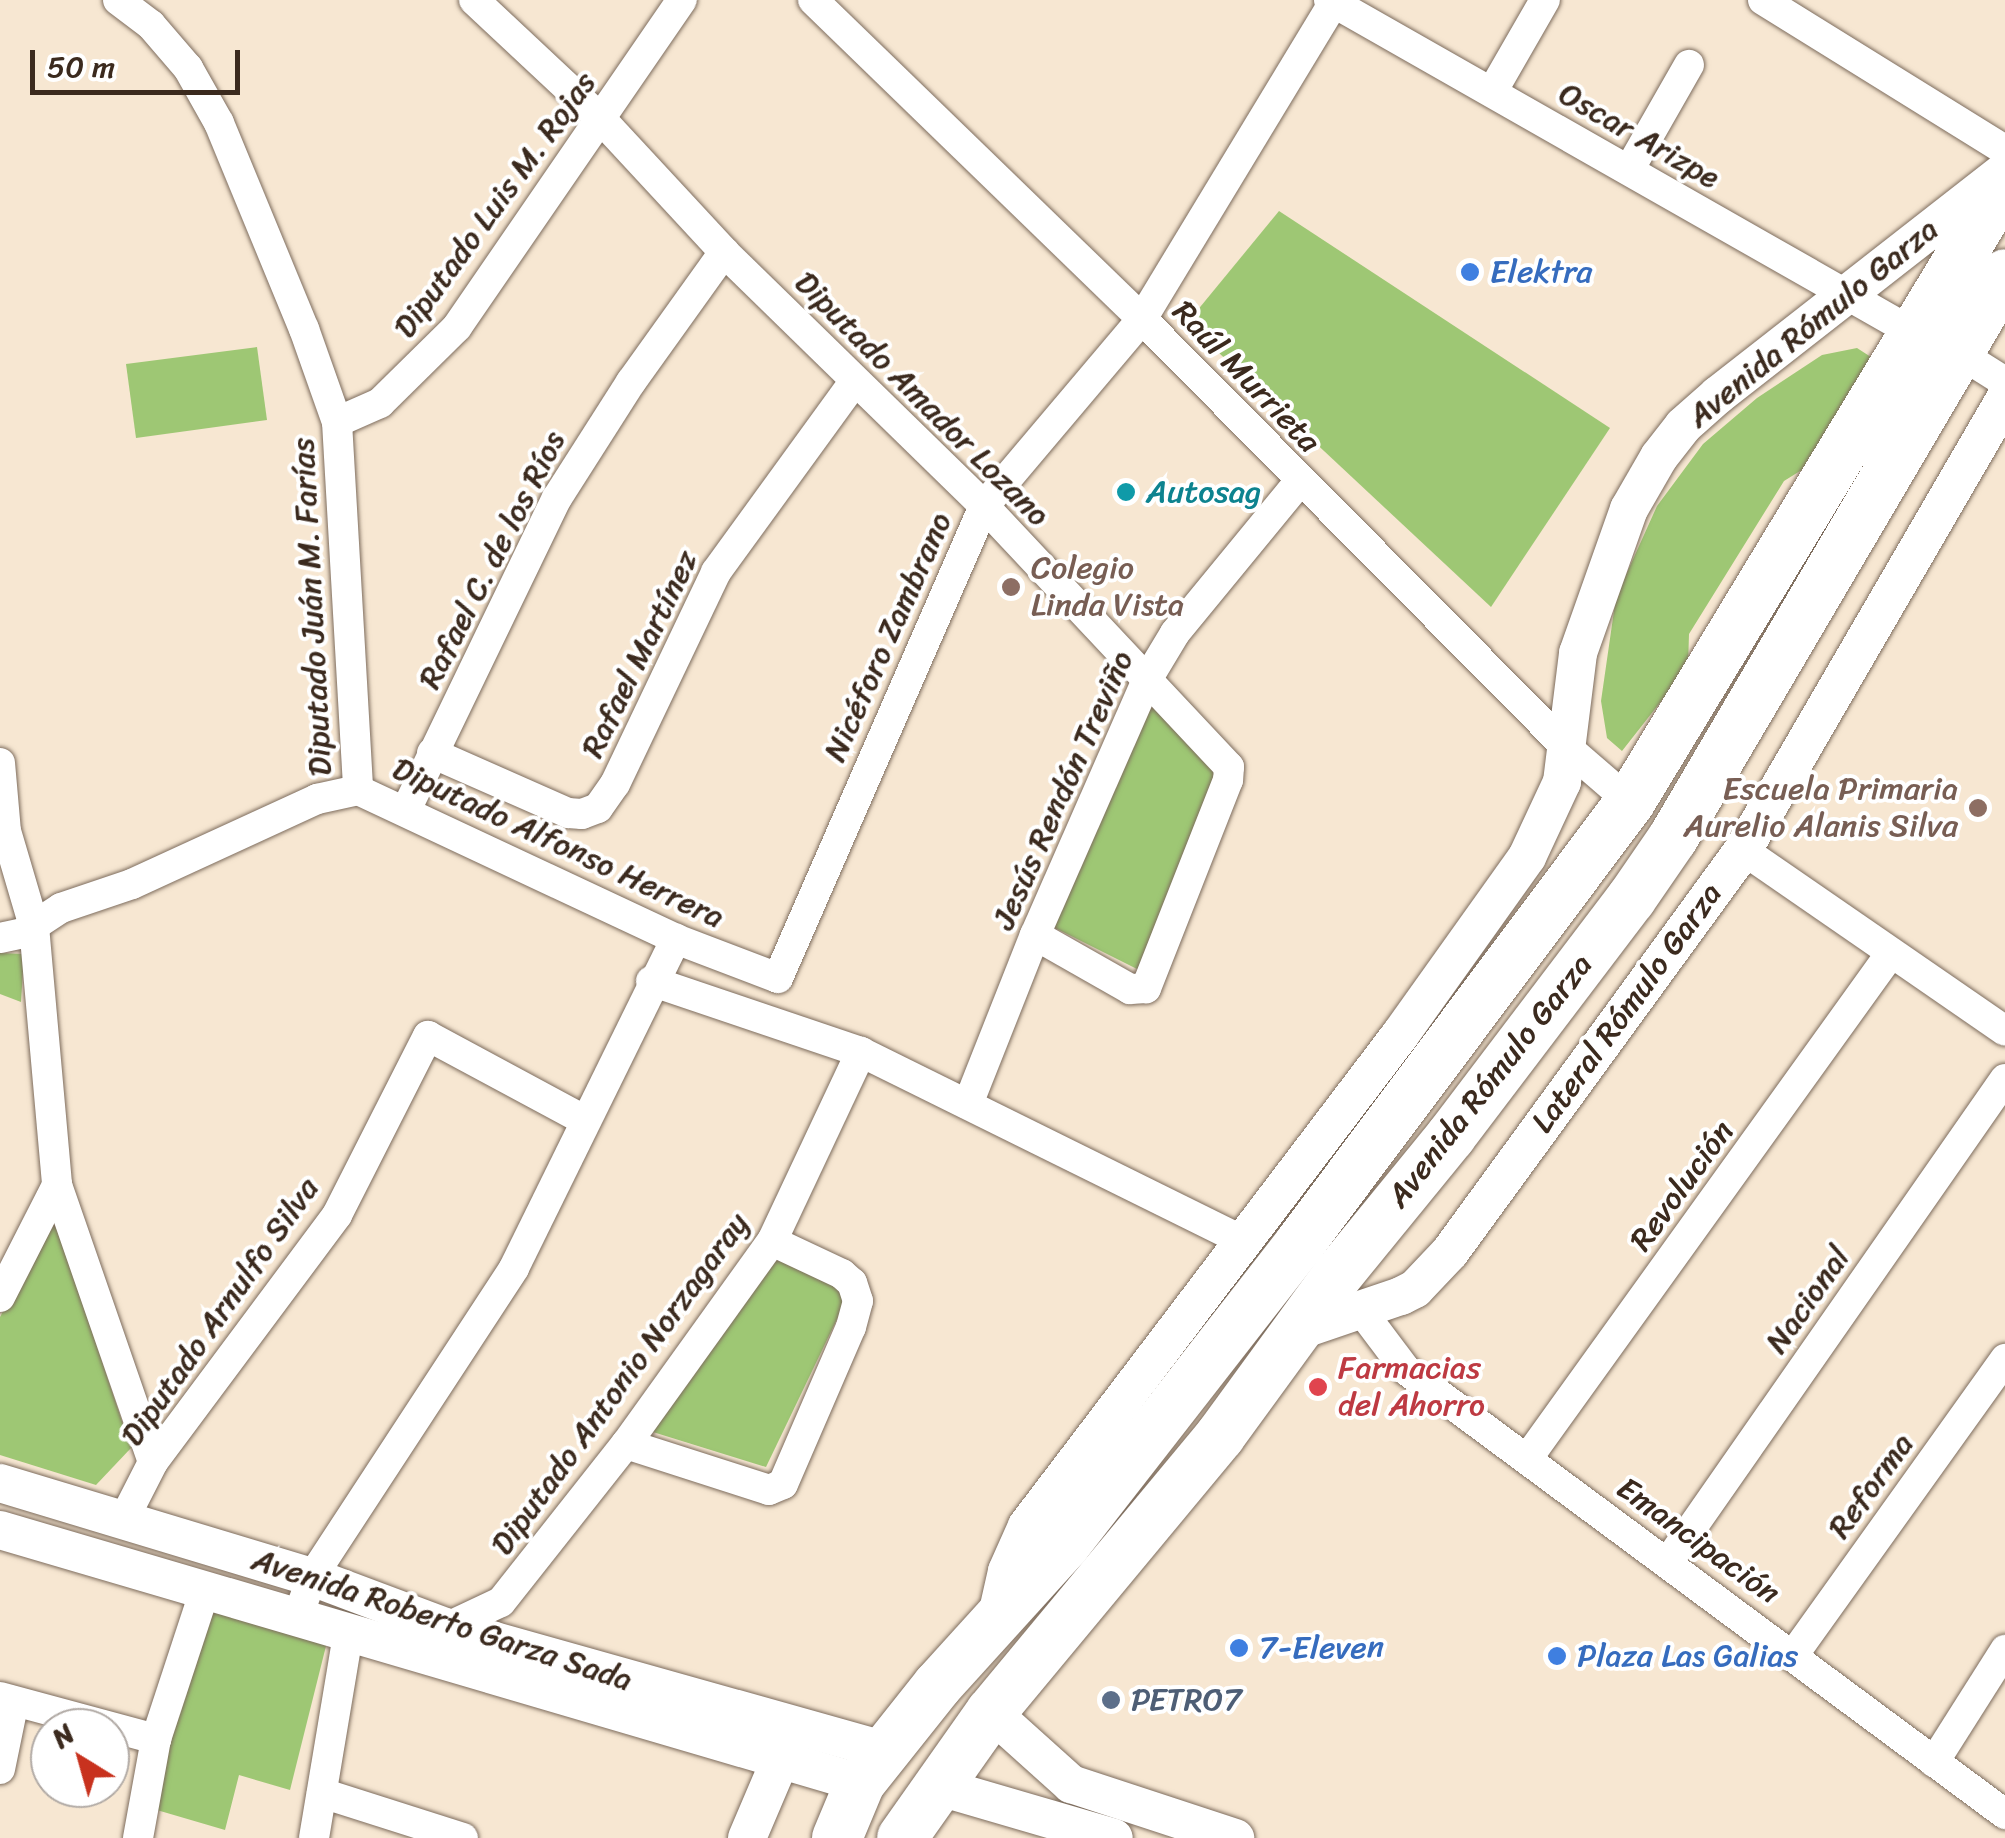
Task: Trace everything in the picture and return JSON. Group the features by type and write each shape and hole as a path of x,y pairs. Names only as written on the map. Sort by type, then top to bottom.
{"main road":[{"name":"Avenida Rómulo Garza","path":"902,1838 991,1712 1144,1532 1451,1136 1673,838 1936,343 2005,183"},
{"name":"Avenida Rómulo Garza","path":"859,1792 996,1620 1065,1545 1300,1243 1630,802 1936,343 2005,274"}],"street":[{"name":"Diputado Juán M. Farías","path":"118,0 151,24 188,68 219,123 304,329 337,422 358,790"},
{"name":"Diputado Amador Lozano","path":"474,0 602,119 724,252 984,506 1148,678 1230,772 1144,990 1130,989 1035,935"},
{"name":"Diputado Luis M. Rojas","path":"337,422 380,403 447,337 682,0"},
{"name":"Raúl Murrieta","path":"813,0 1142,319 1299,482 1355,531 1564,745 1630,802"},
{"path":"1492,92 1545,0"},
{"path":"1763,0 2005,150"},
{"name":"Nicéforo Zambrano","path":"778,978 984,506 1142,319 1333,1"},
{"name":"Oscar Arizpe","path":"1333,1 1844,295 2005,382"},
{"path":"1629,170 1688,65"},
{"name":"Avenida Rómulo Garza","path":"996,1620 1007,1571 1027,1526 1527,858 1562,782 1578,653 1629,509 1659,457 1683,426 1718,395 2005,170"},
{"name":"Rafael C. de los Ríos","path":"406,810 557,498 621,397 724,252"},
{"name":"Rafael Martínez","path":"432,753 568,813 593,812 615,784 716,572 855,381"},
{"name":"Lateral Rómulo Garza","path":"1298,1331 1363,1313 1415,1289 1450,1252 1743,850 2005,400"},
{"name":"Jesús Rendón Treviño","path":"968,1104 1035,935 1148,678 1175,633 1299,482"},
{"path":"0,764 3,836 34,926 57,1185 154,1462"},
{"name":"Diputado Alfonso Herrera","path":"0,938 34,926 60,908 132,884 317,799 358,790 676,938 778,978"},
{"path":"1743,850 2005,1030"},
{"path":"297,1618 312,1577 514,1268 651,981 676,938"},
{"name":"Revolución","path":"1527,1459 1890,953"},
{"path":"651,981 860,1052 1244,1241"},
{"name":"Diputado Arnulfo Silva","path":"123,1521 154,1462 337,1215 428,1036 584,1120"},
{"name":"Diputado Antonio Norzagaray","path":"408,1652 445,1626 500,1602 626,1444 772,1241 860,1052"},
{"name":"Nacional","path":"1668,1562 2005,1078"},
{"path":"0,1298 57,1185"},
{"path":"626,1444 769,1490 783,1484 851,1327 858,1301 852,1283 842,1274 772,1241"},
{"name":"Emancipación","path":"1363,1313 1406,1370 2005,1814"},
{"name":"Reforma","path":"1794,1654 2005,1359"},
{"name":"Avenida Roberto Garza Sada","path":"0,1482 312,1577 445,1626 859,1792"},
{"name":"Avenida Roberto Garza Sada","path":"0,1530 779,1763 859,1792"},
{"path":"138,1838 156,1739 204,1593"},
{"path":"314,1838 348,1634"},
{"path":"1934,1762 2005,1650"},
{"path":"0,1769 7,1699 156,1739"},
{"path":"991,1712 1071,1784 1235,1838"},
{"path":"746,1838 779,1763"},
{"path":"940,1787 1114,1838"},
{"name":"Avenida Rómulo Garza","path":"812,1838 859,1792"},
{"path":"322,1793 463,1838"}],"green space":[{"path":"1279,211 1610,428 1491,607 1187,323"},
{"path":"257,347 267,420 136,438 126,364"},
{"path":"1857,348 1874,359 1813,463 1784,481 1689,634 1688,667 1622,751 1607,738 1601,701 1616,597 1657,506 1703,444 1757,398 1822,355"},
{"path":"1146,694 1225,767 1139,970 1049,925"},
{"path":"0,953 24,954 21,1002 0,994"},
{"path":"53,1215 131,1448 96,1485 0,1455 0,1317"},
{"path":"773,1257 851,1290 766,1467 640,1428"},
{"path":"206,1605 328,1638 290,1790 239,1775 225,1830 150,1808"}],"place":[{"name":"Elektra","path":"1470,272"},
{"name":"Autosag","path":"1126,492"},
{"name":"Colegio Linda Vista","path":"1011,587"},
{"name":"Escuela Primaria Aurelio Alanis Silva","path":"1978,808"},
{"name":"Farmacias del Ahorro","path":"1318,1387"},
{"name":"7-Eleven","path":"1239,1648"},
{"name":"Plaza Las Galias","path":"1557,1656"},
{"name":"PETRO7","path":"1111,1700"}]}
